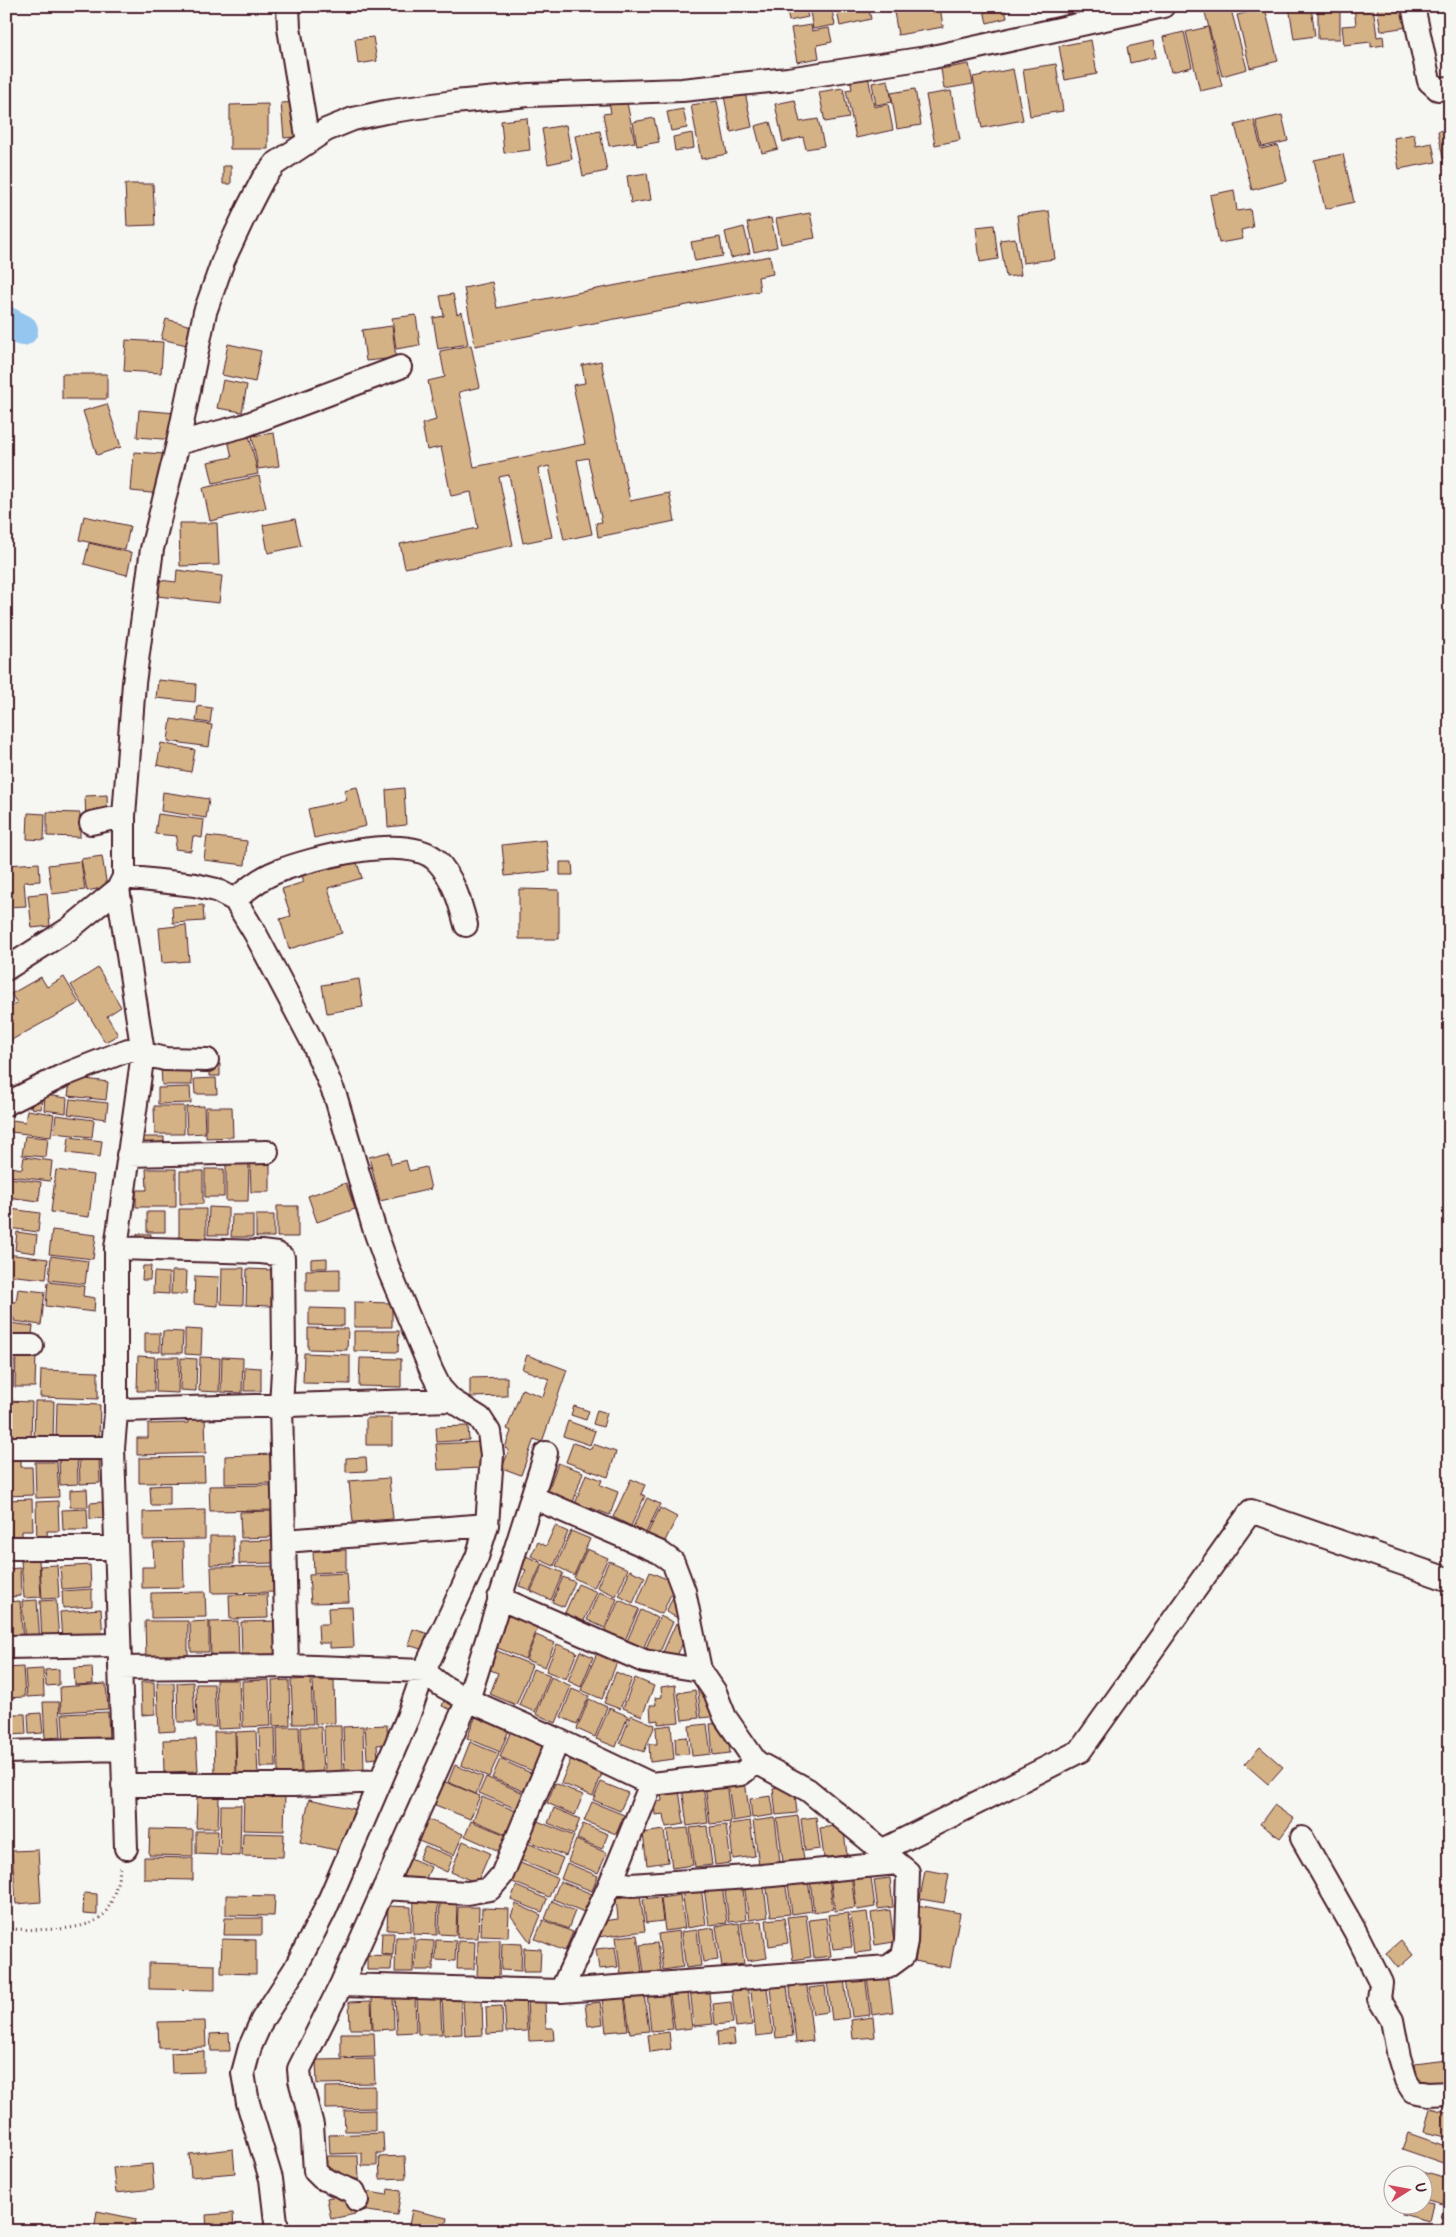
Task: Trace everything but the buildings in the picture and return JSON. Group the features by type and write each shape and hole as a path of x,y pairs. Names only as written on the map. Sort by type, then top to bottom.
{"street":[{"path":"288,6 289,28 308,142"},
{"path":"126,1848 113,1448 116,1413 116,1248 143,1053 121,883 134,683 152,548 178,443 205,312 223,261 263,179 275,164 326,130 353,120 385,112 454,102 510,97 682,90 778,80 933,57 1136,10 1163,6"},
{"path":"1412,6 1429,81 1438,89 1450,88"},
{"path":"178,443 243,426 400,367"},
{"path":"90,823 124,816"},
{"path":"235,900 250,887 275,872 312,860 340,853 404,847 422,851 435,859 447,875 457,894 466,925"},
{"path":"6,969 69,929 121,883 195,885 216,890 235,900 255,933 313,1042 336,1098 374,1228 390,1273 432,1372 440,1388 451,1400 480,1418 489,1432 492,1454 486,1525 476,1557 447,1687 384,1888 341,1985 299,2069 300,2080 312,2125 315,2171 322,2178 354,2192 357,2200"},
{"path":"6,1104 64,1075 128,1050 165,1059 207,1060"},
{"path":"128,1155 267,1152"},
{"path":"116,1248 261,1252 281,1256 284,1261 284,1353 281,1406 287,1666"},
{"path":"6,1346 32,1346"},
{"path":"116,1413 122,1410 451,1400"},
{"path":"6,1448 113,1448"},
{"path":"277,2231 271,2179 248,2103 243,2073 250,2047 262,2020 295,1969 325,1910 380,1782 447,1687 499,1598 546,1453"},
{"path":"341,1985 561,1991 888,1967 903,1956 906,1941 908,1872 808,1790 756,1762 725,1717 715,1692 700,1670 684,1591 672,1562 659,1552 532,1496"},
{"path":"610,1882 631,1885 762,1876 889,1857 1080,1751 1251,1511 1450,1580"},
{"path":"285,1541 486,1525"},
{"path":"6,1548 116,1548"},
{"path":"499,1598 644,1661 700,1670"},
{"path":"6,1646 119,1645"},
{"path":"120,1668 287,1666 447,1687 651,1784 741,1774 756,1762"},
{"path":"384,1888 467,1893 490,1889 502,1876 558,1740"},
{"path":"6,1752 122,1749"},
{"path":"123,1786 294,1785 380,1782"},
{"path":"561,1991 651,1784"},
{"path":"1302,1838 1355,1931 1381,1983 1379,1999 1392,2020 1399,2057 1406,2080 1413,2091 1428,2094 1450,2093"}],"path":[{"path":"6,1929 79,1927 94,1922 104,1915 112,1901 126,1848"}],"waterway":[{"path":"6,322 22,330"}]}
